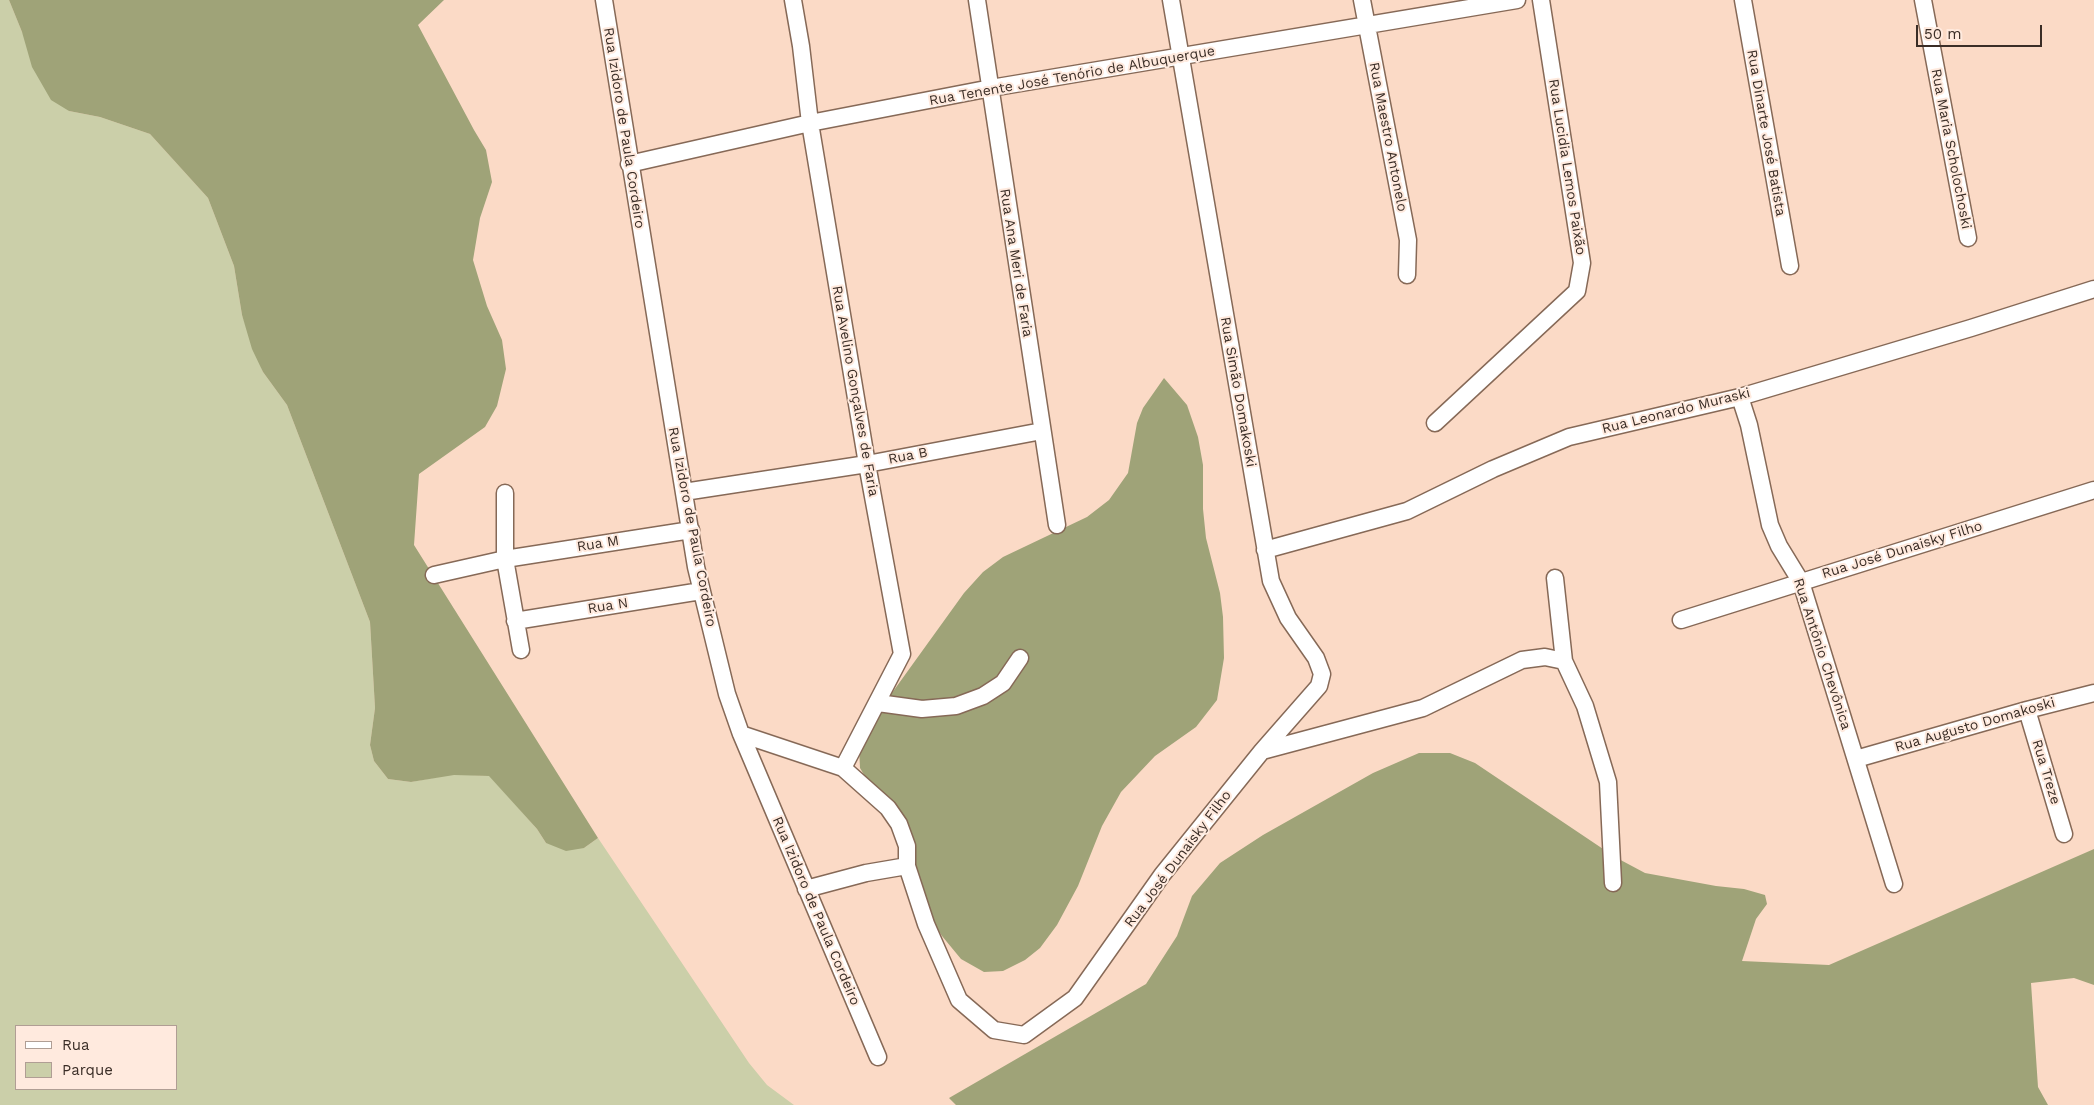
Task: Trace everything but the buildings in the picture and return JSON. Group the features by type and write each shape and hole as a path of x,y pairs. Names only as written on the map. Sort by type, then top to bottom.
{"street":[{"name":"Rua Izidoro de Paula Cordeiro","path":"604,0 629,164 701,592 727,694 741,734 878,1057"},
{"name":"Rua Avelino Gonçalves de Faria","path":"793,0 801,46 810,123 867,464 902,654 843,768"},
{"name":"Rua Ana Meri de Faria","path":"977,0 1007,208 1057,525"},
{"name":"Rua Simão Domakoski","path":"1171,0 1271,581 1288,618 1316,658 1322,674 1319,686 1262,751"},
{"name":"Rua Maestro Antonelo","path":"1362,0 1408,240 1407,276"},
{"name":"Rua Tenente José Tenório de Albuquerque","path":"629,164 810,123 991,88 1517,0"},
{"name":"Rua Lucidia Lemos Paixão","path":"1435,423 1577,291 1582,263 1541,0"},
{"name":"Rua Dinarte José Batista","path":"1743,0 1790,266"},
{"name":"Rua Maria Scholochoski","path":"1923,0 1968,238"},
{"name":"Rua Leonardo Muraski","path":"1266,550 1407,511 1493,469 1569,437 1740,397 2094,289"},
{"name":"Rua Antônio Chevônica","path":"1740,397 1770,525 1779,546 1801,582 1894,884"},
{"name":"Rua B","path":"684,492 867,464 1042,431"},
{"name":"Rua José Dunaisky Filho","path":"1681,620 2094,490"},
{"path":"505,492 505,559 520,650"},
{"name":"Rua M","path":"434,575 505,559 691,530"},
{"path":"1554,578 1564,661 1585,706 1608,782 1613,884"},
{"name":"Rua N","path":"515,621 701,592"},
{"path":"878,702 922,708 956,706 983,696 1002,683 1020,658"},
{"path":"1262,751 1423,708 1522,660 1545,658 1564,661"},
{"name":"Rua Augusto Domakoski","path":"1856,759 2027,710 2094,693"},
{"name":"Rua Treze","path":"2027,710 2064,834"},
{"path":"741,734 843,768"},
{"name":"Rua José Dunaisky Filho","path":"843,768 888,808 899,824 907,846 907,866 926,924 959,1000 994,1030 1024,1035 1075,998 1162,875 1262,751"},
{"path":"806,889 866,873 907,866"}],"green space":[{"path":"0,0 9,0 22,32 69,111 100,117 150,134 208,198 234,266 242,315 263,372 287,405 370,622 375,708 370,745 374,761 388,779 411,782 454,774 490,776 537,829 546,843 584,848 598,838 749,1063 767,1085 794,1105 0,1105"},
{"path":"9,0 444,0 418,25 486,150 492,182 480,218 473,260 487,306 502,340 506,369 497,406 485,427 419,474 414,545 598,838 584,848 566,851 546,843 537,829 489,776 454,775 411,782 388,779 374,761 370,745 375,708 370,622 287,405 263,372 252,349 242,315 234,266 208,198 150,134 100,117 69,111 51,100 32,67 22,32"},
{"path":"1164,378 1187,405 1198,437 1203,465 1203,509 1206,538 1220,593 1223,617 1224,658 1217,700 1196,727 1155,756 1121,792 1102,826 1078,886 1057,925 1040,948 1025,960 1003,971 984,972 961,959 942,936 917,898 890,819 860,768 859,748 884,704 964,593 983,572 1003,557 1087,517 1109,500 1128,473 1137,423 1143,408"},
{"path":"1419,753 1450,753 1475,763 1615,857 1645,873 1716,886 1744,889 1765,895 1767,904 1756,919 1742,961 1829,965 2094,849 2094,985 2074,978 2031,983 2038,1087 2048,1105 956,1105 949,1098 1146,984 1177,936 1192,896 1220,863 1263,835 1373,773"}]}
